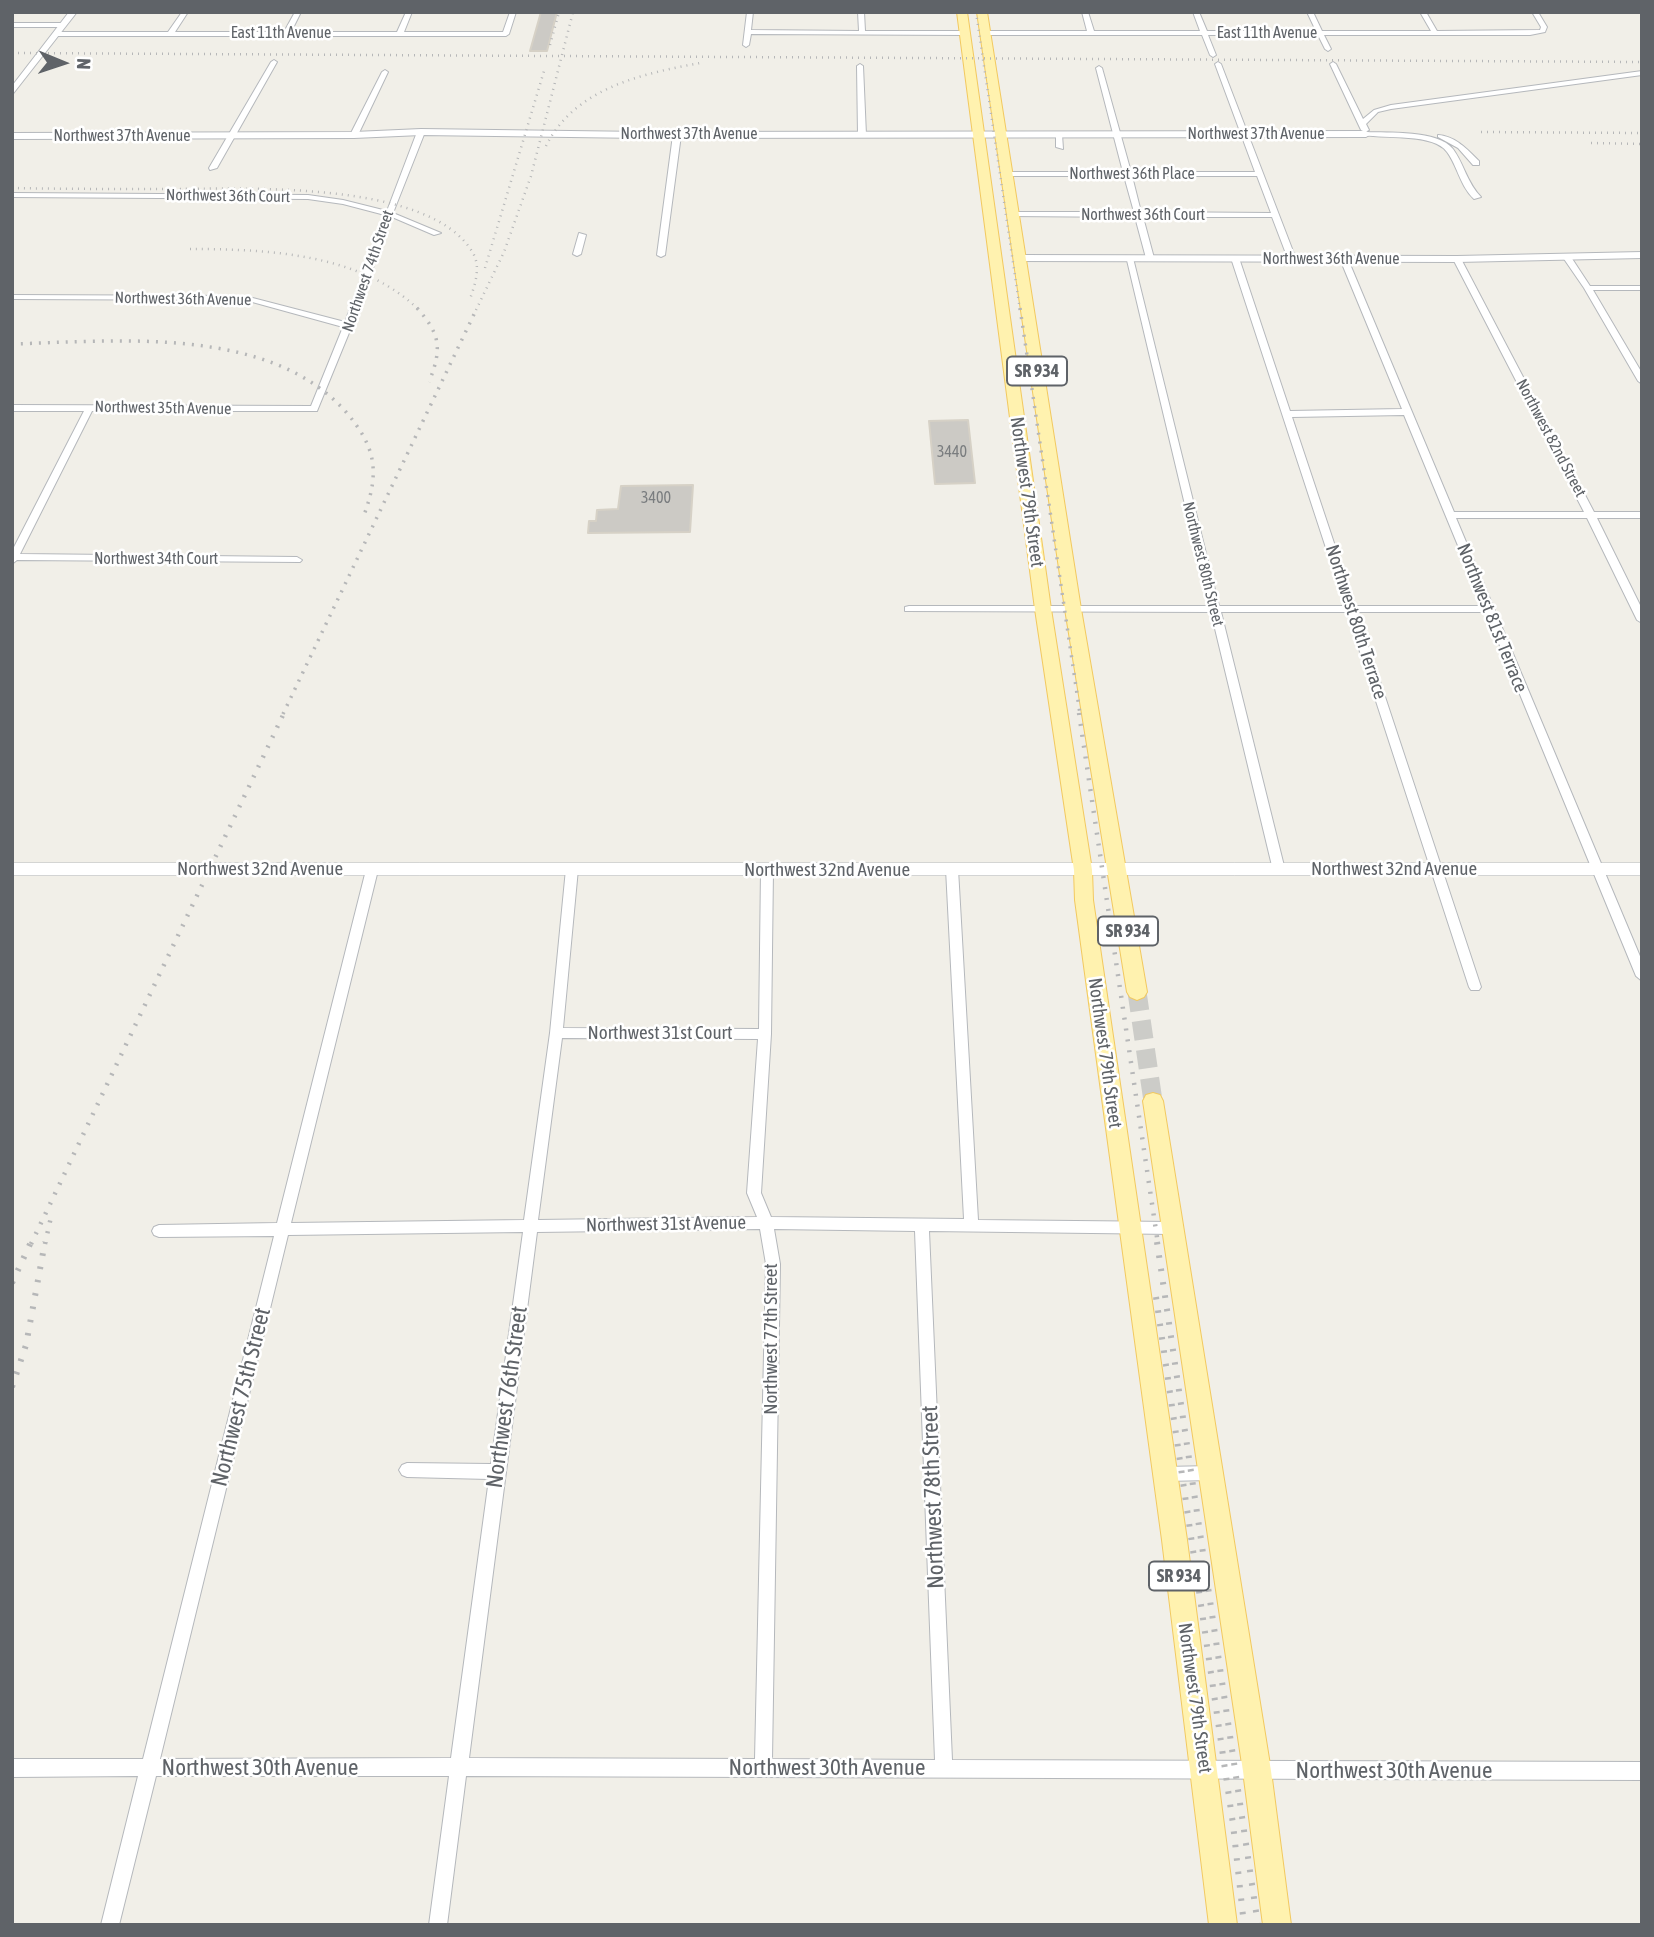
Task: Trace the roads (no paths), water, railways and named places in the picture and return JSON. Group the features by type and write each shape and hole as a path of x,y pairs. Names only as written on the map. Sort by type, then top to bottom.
{"main road":[{"name":"SR 934","path":"962,12 965,33"},
{"name":"SR 934","path":"982,12 985,33"},
{"name":"Northwest 79th Street","path":"965,33 1043,608 1083,870 1084,900 1128,1228 1165,1474 1223,1925"},
{"name":"Northwest 79th Street","path":"985,33 1073,609 1137,992"},
{"name":"Northwest 32nd Avenue","path":"12,869 1642,869"},
{"name":"SR 934","path":"1153,1101 1257,1771 1277,1925"}],"street":[{"path":"12,92 16,81 73,12"},
{"path":"170,34 185,12"},
{"path":"287,33 298,12"},
{"path":"400,33 409,12"},
{"name":"East 11th Avenue","path":"57,34 506,34 513,12"},
{"path":"746,45 750,12"},
{"path":"861,12 862,33"},
{"path":"1085,12 1091,33"},
{"path":"1196,12 1213,55"},
{"path":"1310,12 1328,49"},
{"path":"1423,12 1436,34"},
{"name":"East 11th Avenue","path":"985,33 1543,32 1544,27 1535,12"},
{"path":"12,24 63,25"},
{"path":"747,32 965,33"},
{"path":"213,168 274,62"},
{"path":"1218,64 1292,259"},
{"path":"1333,64 1366,134"},
{"path":"860,66 862,135"},
{"path":"1099,68 1150,258"},
{"path":"354,135 385,72"},
{"path":"1362,124 1373,113 1391,107 1642,73"},
{"name":"Northwest 37th Avenue","path":"12,136 354,135 421,132 677,135 1411,132 1437,136 1462,147 1476,163"},
{"name":"Northwest 74th Street","path":"314,409 349,326 388,211 421,132"},
{"path":"1058,134 1060,147"},
{"name":"Northwest 37th Avenue","path":"1366,134 1422,137 1441,143 1450,150 1470,191 1477,197"},
{"path":"661,255 677,135"},
{"name":"Northwest 36th Place","path":"1006,174 1259,174"},
{"name":"Northwest 36th Court","path":"12,195 308,197 346,201 388,211 437,233"},
{"name":"Northwest 36th Court","path":"1013,215 1274,215"},
{"path":"577,254 582,235"},
{"name":"Northwest 36th Avenue","path":"1020,258 1457,259 1642,255"},
{"path":"1566,256 1588,288 1642,381"},
{"name":"Northwest 80th Street","path":"1129,258 1279,870"},
{"name":"Northwest 80th Terrace","path":"1235,258 1475,987"},
{"name":"Northwest 81st Terrace","path":"1344,259 1642,976"},
{"name":"Northwest 82nd Street","path":"1457,259 1591,514 1642,620"},
{"path":"1588,288 1642,288"},
{"name":"Northwest 36th Avenue","path":"12,297 245,298 349,326"},
{"path":"13,559 90,407"},
{"name":"Northwest 35th Avenue","path":"12,408 314,409"},
{"path":"1287,414 1409,412"},
{"path":"1450,515 1642,515"},
{"name":"Northwest 34th Court","path":"13,559 297,560"},
{"path":"909,609 1488,609"},
{"name":"Northwest 76th Street","path":"438,1925 555,1033 572,869"},
{"path":"952,869 971,1226"},
{"name":"Northwest 75th Street","path":"110,1925 372,870"},
{"name":"Northwest 77th Street","path":"763,1768 773,1264 766,1223 754,1193 765,1034 767,870"},
{"name":"Northwest 31st Court","path":"555,1033 765,1034"},
{"name":"Northwest 31st Avenue","path":"159,1231 766,1223 1173,1228"},
{"name":"Northwest 78th Street","path":"922,1226 944,1768"},
{"path":"407,1470 497,1472"},
{"path":"1165,1474 1212,1473"},
{"name":"Northwest 30th Avenue","path":"12,1768 1642,1771"}],"tunnel":[{"path":"1137,992 1153,1101"}],"railway":[{"path":"550,45 559,12"},
{"path":"562,56 573,12"},
{"path":"976,12 983,58"},
{"path":"12,53 562,56"},
{"path":"476,310 504,252 531,176 562,56"},
{"path":"562,56 983,58"},
{"path":"983,58 1642,62"},
{"path":"983,58 1020,310"},
{"path":"546,146 574,110 592,97 655,72 700,63"},
{"path":"485,268 544,71"},
{"path":"1481,132 1642,133"},
{"path":"1591,143 1642,144"},
{"path":"12,188 285,190 377,200 418,212 451,229 473,253 477,264 470,299"},
{"path":"190,249 280,253 311,258 369,276 396,291 418,309"},
{"path":"283,714 477,308"},
{"path":"1020,308 1080,714"},
{"path":"418,309 431,326 437,343 436,360 429,382"},
{"path":"12,344 98,341 190,344 234,351 276,364 314,384 346,412 364,437 372,460 373,473 364,515"},
{"path":"31,1244 284,713"},
{"path":"1079,713 1158,1244"},
{"path":"45,1244 51,1217"},
{"path":"12,1283 31,1242"},
{"path":"12,1387 26,1345 45,1242"},
{"path":"1157,1242 1258,1925"},
{"path":"1156,1297 1233,1824 1244,1925"}]}
